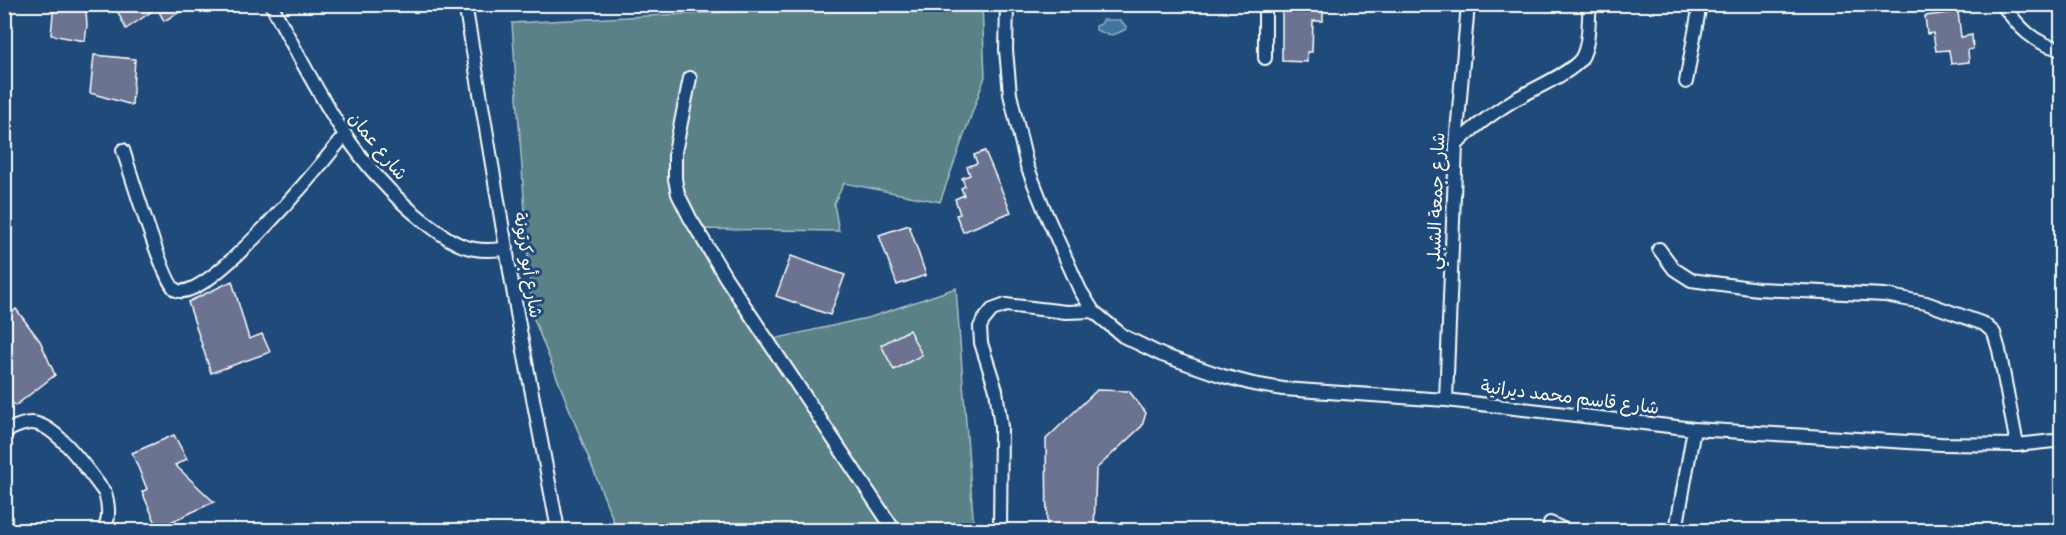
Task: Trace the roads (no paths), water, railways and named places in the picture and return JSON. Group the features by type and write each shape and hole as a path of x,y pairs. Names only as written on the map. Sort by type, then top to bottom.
{"street":[{"name":"شارع عمان","path":"271,4 320,97 344,136 386,187 444,237 461,246 482,252 507,248"},
{"name":"شارع أبو كرتونة","path":"465,4 539,434 558,531"},
{"name":"شارع قاسم محمد ديرانية","path":"1007,4 1006,50 1010,94 1027,166 1071,269 1093,310 1116,331 1141,346 1192,366 1253,384 1318,392 1446,400 1694,429 1941,444 2017,445 2061,440"},
{"path":"1265,4 1265,58"},
{"name":"شارع جمعة الشبلي","path":"1446,400 1456,145 1468,4"},
{"path":"1456,145 1470,130 1580,60 1585,48 1590,4"},
{"path":"1686,82 1700,4"},
{"path":"2002,4 2018,26 2032,37 2046,46 2061,49"},
{"path":"690,78 675,152 675,178 678,194 726,278 894,531"},
{"path":"123,150 162,266 174,288 180,292 186,291 213,274 261,233 344,136"},
{"path":"1659,249 1674,269 1691,280 1758,288 1885,295 1926,303 1984,324 1994,333 1999,350 2017,445"},
{"path":"1000,531 1001,427 996,390 981,343 980,334 983,321 992,310 1006,305 1066,312 1093,310"},
{"path":"4,432 27,423 34,423 42,425 56,435 105,493 108,514 104,531"},
{"path":"1676,531 1694,429"},
{"path":"1550,523 1565,531"}],"water":[{"path":"1103,20 1119,20 1126,26 1126,29 1111,35 1105,34 1096,30 1096,26"}]}
